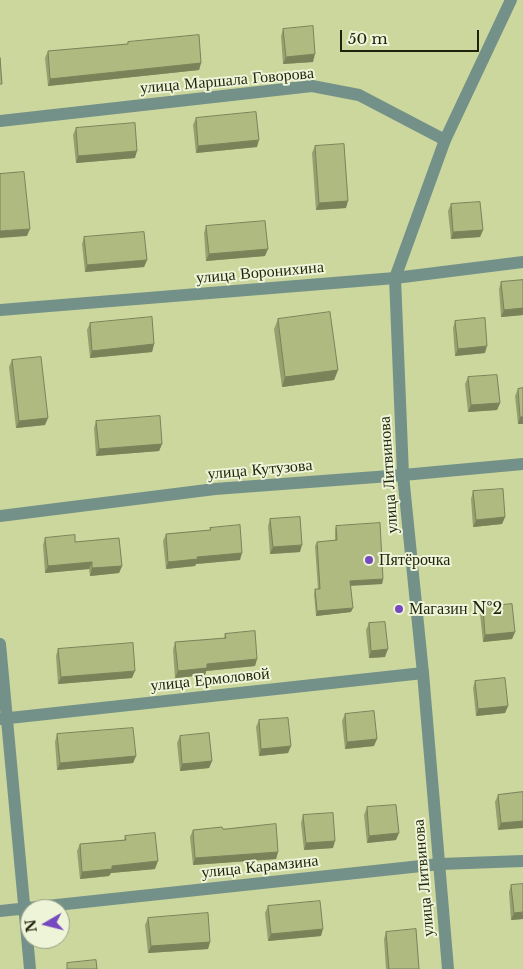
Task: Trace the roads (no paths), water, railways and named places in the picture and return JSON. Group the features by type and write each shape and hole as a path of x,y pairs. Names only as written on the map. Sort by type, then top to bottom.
{"street":[{"name":"улица Литвинова","path":"448,969 423,673 403,475 395,278 445,140 511,0"},
{"name":"улица Маршала Говорова","path":"0,121 312,86 359,95 445,140"},
{"name":"улица Воронихина","path":"0,310 395,278 523,262"},
{"name":"улица Кутузова","path":"0,516 215,489 523,464"},
{"path":"0,644 3,718 23,899"},
{"name":"улица Ермоловой","path":"3,718 423,673"},
{"name":"улица Карамзина","path":"70,904 440,864 523,861"},
{"name":"улица Карамзина","path":"0,911 20,909"},
{"path":"28,949 30,969"}],"place":[{"name":"Пятёрочка","path":"369,560"},
{"name":"Магазин №2","path":"399,609"}]}
